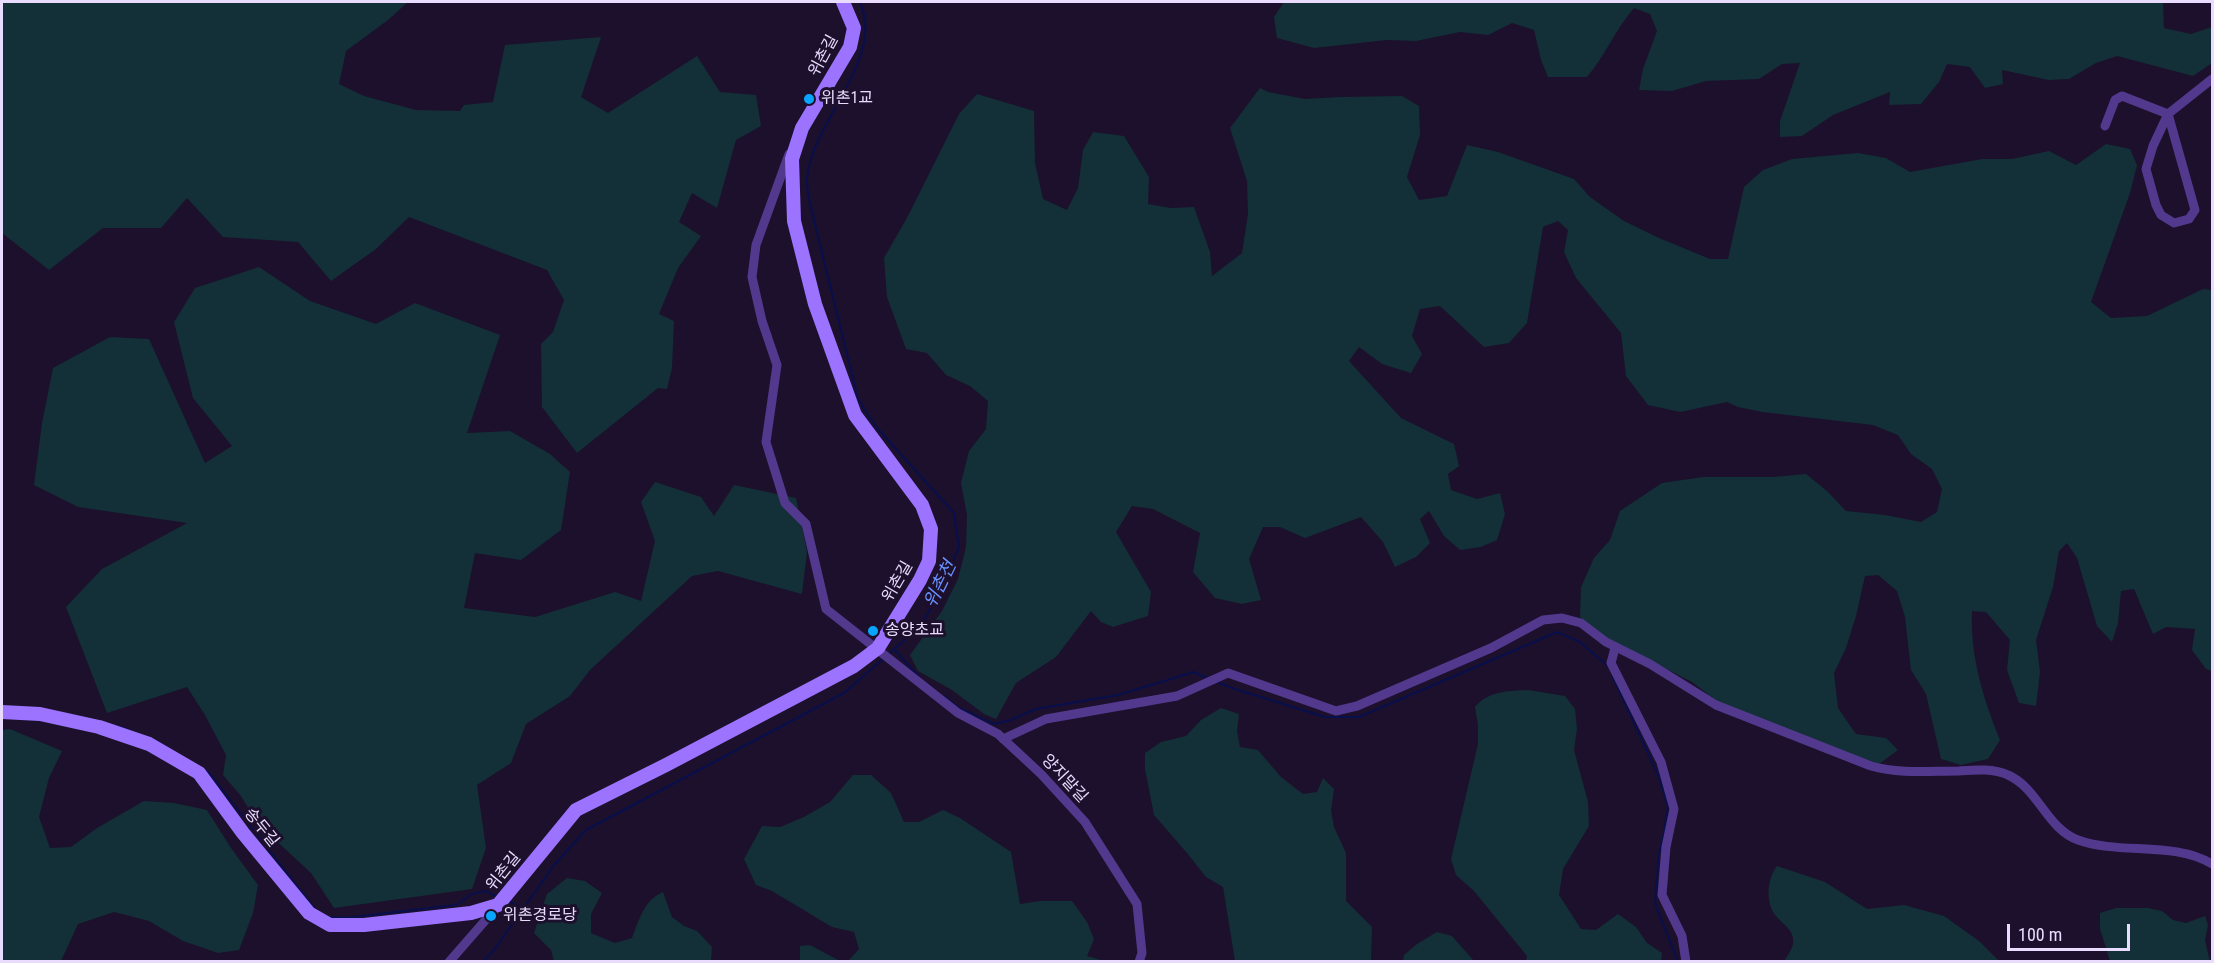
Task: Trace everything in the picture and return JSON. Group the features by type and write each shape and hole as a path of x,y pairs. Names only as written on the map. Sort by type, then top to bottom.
{"street":[{"name":"위촌길","path":"449,962 576,810 666,765 880,650 929,561 932,529 922,505 855,415 814,304 794,221 792,159 802,128 850,47 854,28 843,2"},
{"path":"2168,114 2195,210 2189,219 2174,223 2161,215 2146,169 2153,146 2168,114 2212,79"},
{"path":"2105,126 2115,100 2122,96 2168,114"},
{"name":"양지말길","path":"799,139 791,147 756,245 752,277 762,321 777,365 766,442 785,503 806,524 826,609 958,713 998,734 1041,774 1085,822 1137,904 1142,953 1139,962"},
{"path":"1003,739 1046,719 1177,696 1228,674 1336,711 1357,706 1431,675 1491,648 1543,620 1562,618 1572,620 1615,648 1650,664 1716,705 1871,766 1893,771 1975,770 2008,775 2031,794 2057,826 2078,840 2109,846 2176,852 2212,864"},
{"path":"1615,648 1611,663 1661,762 1674,809 1666,847 1662,895 1682,936 1686,962"},
{"name":"송두길","path":"2,712 40,714 99,727 149,744 199,773 243,832 309,913 330,925 364,925 471,913 498,905"}],"shaded area":[{"path":"2,2 408,2 346,51 339,84 364,96 416,110 460,111 464,105 493,102 505,45 601,37 581,97 608,113 697,56 720,92 756,95 761,126 736,140 717,208 692,193 679,222 701,236 678,268 659,314 674,321 672,368 667,389 658,388 577,453 542,407 541,344 553,332 564,300 547,270 409,217 376,249 331,281 298,242 223,237 187,198 161,228 103,228 49,270 2,233"},
{"path":"1284,2 2163,2 2164,28 2191,34 2212,27 2212,63 2193,76 2117,56 2096,63 2069,79 2049,80 2002,70 2003,84 1985,88 1970,67 1947,64 1939,82 1921,104 1889,105 1890,92 1833,115 1802,136 1780,137 1780,121 1800,63 1782,64 1759,79 1706,81 1672,91 1639,90 1643,69 1657,31 1650,14 1634,8 1587,77 1548,77 1541,60 1534,30 1512,23 1488,35 1460,32 1416,41 1387,40 1314,48 1277,38 1274,17"},
{"path":"1260,88 1268,92 1305,99 1402,96 1419,106 1420,135 1407,177 1419,200 1447,196 1467,145 1498,152 1574,179 1590,197 1624,221 1710,259 1728,259 1744,187 1763,170 1792,159 1858,153 1886,158 1910,172 1982,159 2012,159 2049,151 2076,165 2106,144 2130,149 2137,165 2130,193 2091,302 2111,318 2147,316 2203,289 2212,290 2212,671 2206,669 2192,650 2195,629 2166,627 2153,634 2134,589 2121,591 2118,623 2112,642 2097,626 2077,558 2067,543 2059,551 2053,587 2036,640 2040,672 2036,706 2019,703 2007,670 2010,640 1986,612 1972,611 1975,661 2000,740 1988,759 1961,765 1941,759 1926,694 1911,670 1905,617 1897,591 1878,575 1865,576 1846,648 1834,673 1838,708 1856,734 1886,738 1898,750 1879,764 1735,715 1692,682 1604,640 1580,617 1581,587 1594,558 1610,540 1620,511 1662,483 1703,477 1773,477 1806,474 1846,511 1921,522 1937,512 1942,489 1932,469 1911,454 1898,435 1873,425 1762,412 1727,402 1680,412 1648,405 1626,376 1621,333 1576,278 1564,252 1568,230 1558,221 1543,227 1527,323 1509,343 1484,347 1440,306 1420,309 1412,336 1422,354 1411,373 1382,364 1359,347 1349,361 1401,418 1454,444 1459,466 1448,474 1451,490 1477,499 1500,493 1505,514 1497,540 1481,547 1460,550 1444,536 1429,511 1420,519 1430,543 1416,557 1395,567 1383,542 1361,517 1305,538 1280,527 1263,527 1249,559 1261,600 1242,604 1215,598 1193,572 1200,533 1153,509 1132,506 1116,532 1151,592 1148,616 1113,627 1101,622 1091,611 1056,657 1016,683 996,719 984,714 952,690 918,671 910,655 942,611 958,579 966,547 967,515 961,483 969,451 986,429 988,401 970,386 946,375 927,353 906,349 887,297 884,258 908,216 959,114 977,94 1034,111 1035,163 1043,199 1067,210 1078,188 1083,150 1093,132 1124,136 1149,177 1148,204 1171,208 1194,207 1210,252 1212,276 1242,253 1248,214 1247,181 1230,128"},
{"path":"259,267 310,301 376,324 415,303 500,335 467,433 510,431 550,454 570,472 561,530 521,560 475,553 464,608 535,617 615,592 641,601 655,541 641,502 655,482 701,497 714,516 734,485 796,498 807,552 802,594 718,571 692,576 590,670 570,696 526,724 511,763 477,785 486,848 472,889 334,908 311,873 257,823 241,796 223,775 226,755 187,687 107,713 66,607 102,569 187,523 78,507 34,485 42,423 53,368 110,337 149,339 205,463 232,446 193,398 174,322 195,288"},
{"path":"1528,690 1565,696 1575,709 1577,729 1574,750 1588,802 1589,826 1563,869 1559,895 1581,929 1596,930 1618,914 1636,927 1647,943 1662,953 1661,961 1526,961 1527,956 1474,891 1456,875 1451,859 1478,744 1475,707 1492,695"},
{"path":"1221,708 1239,714 1237,731 1240,747 1258,750 1281,777 1303,794 1317,792 1323,778 1334,789 1331,810 1334,827 1346,853 1346,901 1372,927 1371,961 1235,961 1223,887 1206,877 1154,815 1145,769 1145,753 1161,742 1186,736 1201,720"},
{"path":"10,729 62,751 49,778 39,817 50,848 71,847 97,828 144,801 174,803 207,810 258,885 253,913 239,950 218,953 183,941 149,921 114,912 78,924 61,961 2,961 2,730"},
{"path":"853,775 871,775 891,793 904,822 919,822 943,810 960,818 1011,852 1020,904 1040,901 1072,901 1087,922 1094,939 1087,956 1101,961 848,961 859,949 854,932 832,927 772,891 756,885 744,859 762,826 780,827 804,817 830,802"},
{"path":"1777,866 1825,882 1867,909 1904,905 1944,916 1979,941 1999,961 1784,961 1792,948 1793,939 1790,931 1772,911 1770,905 1769,884"},
{"path":"567,878 585,881 602,893 591,914 591,933 615,943 632,938 647,905 663,892 672,917 684,926 697,931 712,947 711,961 554,961 551,950 534,933 547,894"},
{"path":"2116,908 2148,908 2162,911 2173,920 2186,923 2205,916 2208,925 2205,941 2210,961 2110,961 2100,929 2100,913"},
{"path":"1437,932 1452,936 1474,961 1403,961 1404,955"},
{"path":"810,945 840,961 800,961 800,946"}],"waterway":[{"name":"위촌천","path":"860,2 865,24 863,47 855,69 811,158 807,180 810,204 858,399 877,428 954,513 959,547 943,587 921,625 889,654"},
{"path":"1217,682 1325,717 1359,717 1557,632 1580,642 1607,665"},
{"path":"894,649 918,676"},
{"name":"위촌천","path":"483,962 554,865 586,830 844,693 884,658"},
{"path":"944,696 959,708 994,724 1011,720 1036,709 1118,695 1194,672 1209,679"},
{"path":"1612,675 1659,777 1668,806 1659,854 1655,903 1678,962"},
{"path":"117,726 129,730"},
{"path":"205,771 209,773 315,909"},
{"path":"330,917 344,918 456,905 472,894 485,891 496,896"},
{"path":"510,902 523,908"}],"place":[{"name":"위촌1교","path":"809,99"},
{"name":"송양초교","path":"873,631"},
{"name":"위촌경로당","path":"491,916"}]}
